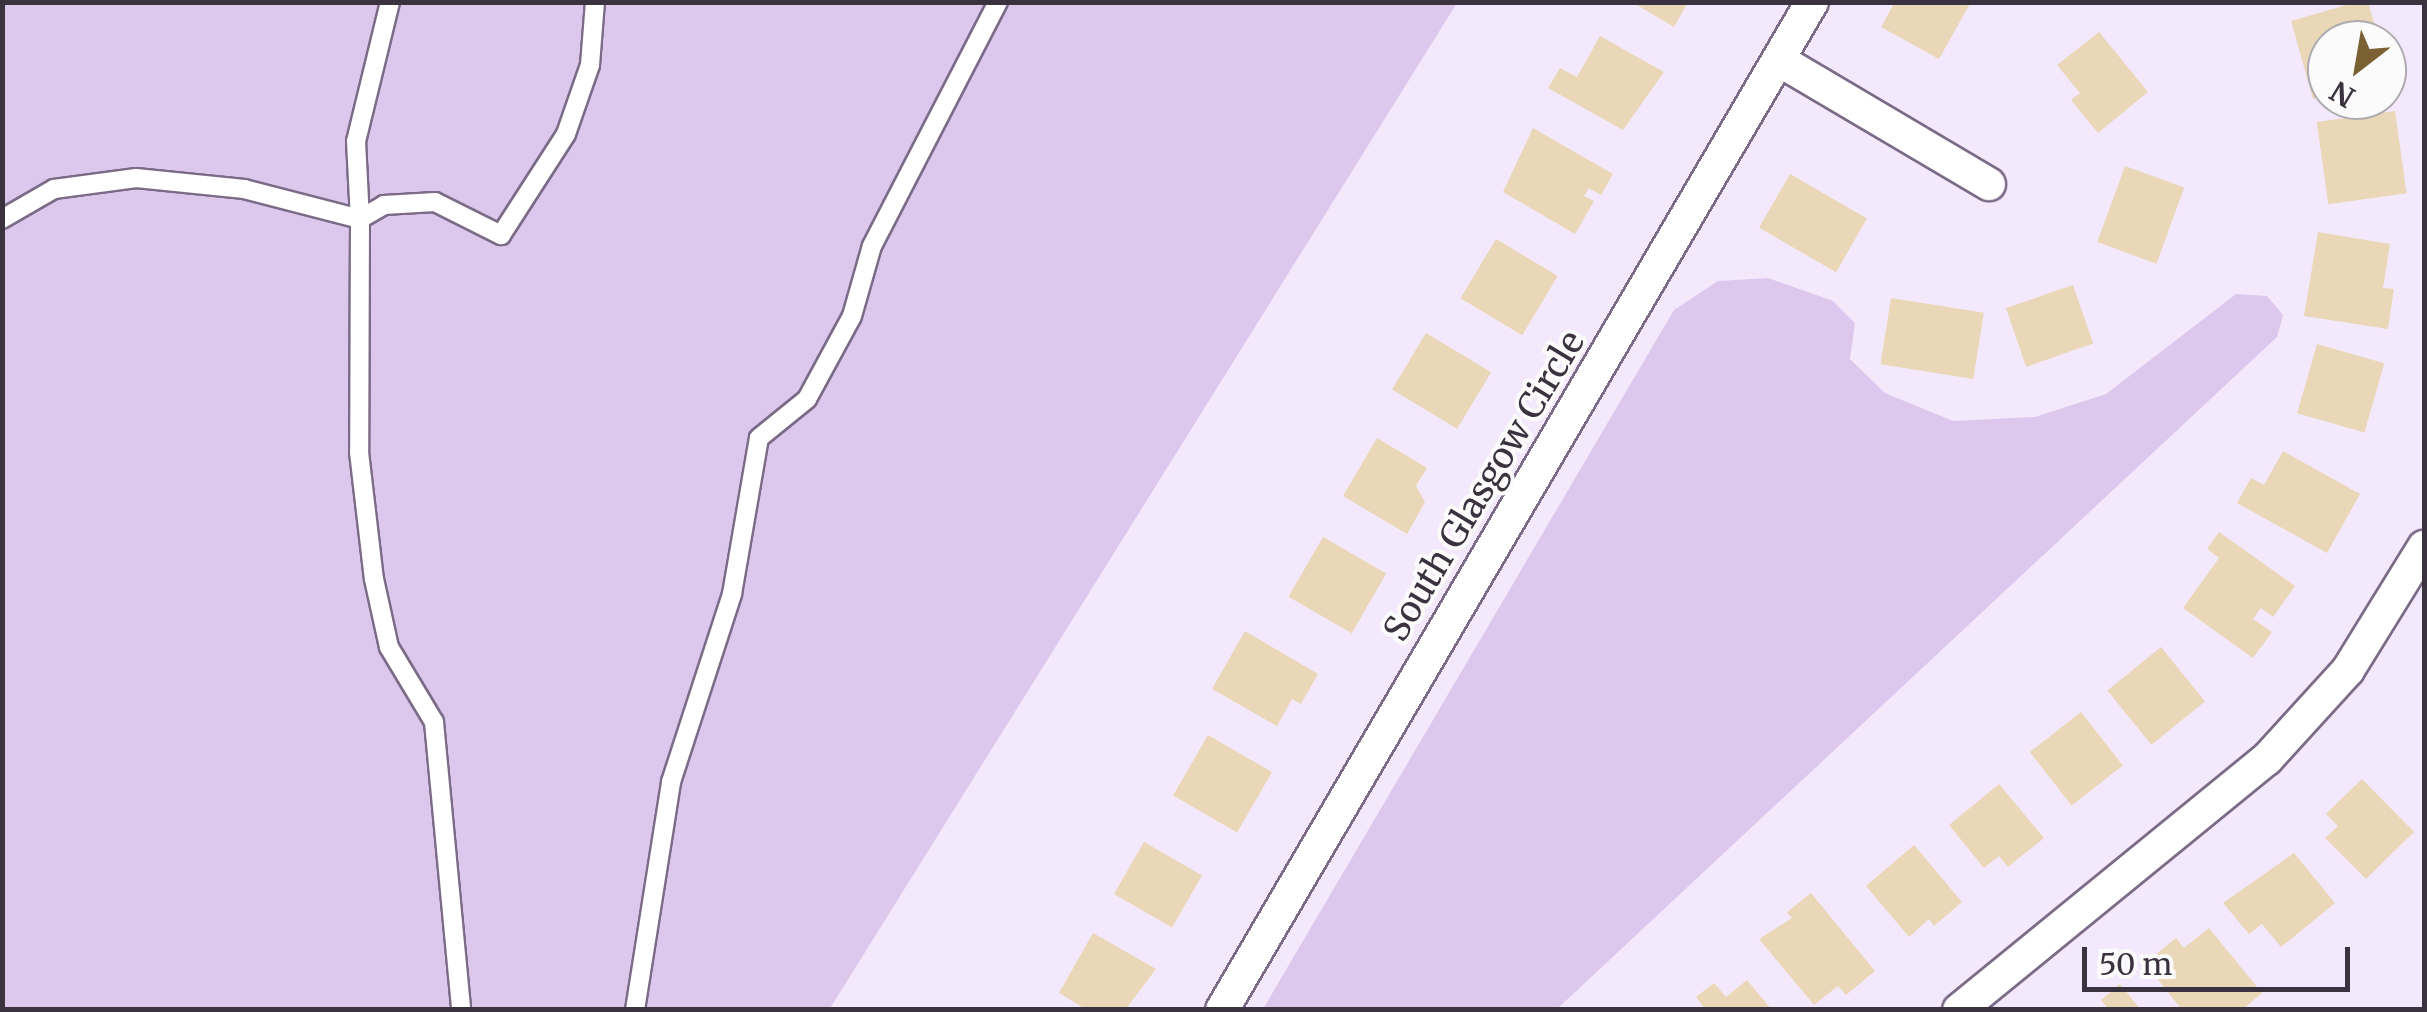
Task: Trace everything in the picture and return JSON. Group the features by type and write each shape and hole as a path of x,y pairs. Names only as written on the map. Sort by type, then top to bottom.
{"street":[{"name":"South Glasgow Circle","path":"1222,1010 1812,2"},
{"path":"1779,60 1989,184"},
{"path":"1959,1010 2267,759 2348,670 2424,547"}],"lane":[{"path":"390,2 356,141 360,219 356,377 374,579 390,647 434,722 461,1010"},
{"path":"2,220 54,189 136,178 244,190 360,219 384,204 435,202 500,235 566,134 590,65 594,2"},
{"path":"635,1010 670,782 732,594 759,438 807,399 852,316 872,246 998,2"}],"shaded area":[{"path":"2,3 1457,3 829,1010 3,1009"},
{"path":"1768,278 1833,301 1855,323 1850,359 1885,393 1953,421 2035,417 2106,394 2236,294 2267,296 2283,315 2277,337 1557,1009 1263,1009 1674,310 1718,281"}],"building":[{"path":"1632,2 1688,2 1674,27"},
{"path":"1895,2 1971,2 1939,59 1881,27"},
{"path":"2357,2 2368,2 2373,20 2307,20 2307,78 2291,21"},
{"path":"2099,32 2148,92 2098,133 2071,100 2080,93 2057,65"},
{"path":"1600,36 1664,72 1623,130 1548,88 1560,68 1577,77"},
{"path":"2396,120 2407,193 2328,204 2317,122"},
{"path":"1533,128 1613,174 1601,195 1589,188 1584,196 1594,201 1575,234 1503,192"},
{"path":"2125,166 2184,188 2156,264 2097,242"},
{"path":"1790,174 1867,218 1836,272 1759,228"},
{"path":"2318,232 2390,244 2383,288 2394,289 2388,329 2304,316"},
{"path":"1496,239 1558,276 1522,335 1460,298"},
{"path":"2073,285 2093,344 2026,367 2006,308"},
{"path":"1891,298 1984,313 1973,379 1881,364"},
{"path":"1426,333 1491,372 1457,429 1392,390"},
{"path":"2317,344 2384,363 2364,433 2297,413"},
{"path":"1377,438 1427,468 1416,486 1425,502 1407,534 1343,496"},
{"path":"2283,451 2360,494 2327,553 2237,503 2251,478 2264,485"},
{"path":"2219,532 2295,586 2273,617 2261,608 2253,619 2272,632 2253,658 2183,608 2219,558 2207,549"},
{"path":"1323,537 1386,574 1352,633 1288,597"},
{"path":"1245,631 1318,674 1301,704 1292,699 1277,726 1212,689"},
{"path":"2161,647 2205,701 2151,745 2107,690"},
{"path":"2081,712 2123,766 2072,806 2030,752"},
{"path":"1208,735 1272,772 1237,833 1173,796"},
{"path":"2362,779 2414,832 2366,879 2325,838 2338,826 2326,814"},
{"path":"1999,784 2044,838 2008,867 1999,856 1984,868 1949,825"},
{"path":"1144,842 1202,876 1172,927 1114,894"},
{"path":"1914,845 1962,902 1934,926 1929,919 1909,937 1866,886"},
{"path":"2294,853 2335,903 2281,947 2262,924 2249,934 2223,903"},
{"path":"1811,893 1875,971 1846,995 1838,986 1814,1005 1759,939 1792,918 1787,912"},
{"path":"2209,928 2262,993 2242,1010 2182,1010 2145,963 2176,938 2184,948"},
{"path":"1093,933 1156,969 1125,1010 1087,1010 1059,993"},
{"path":"1747,980 1772,1010 1706,1010 1696,997 1714,983 1726,997"},
{"path":"2120,984 2141,1010 2109,1010 2101,1000"}]}
